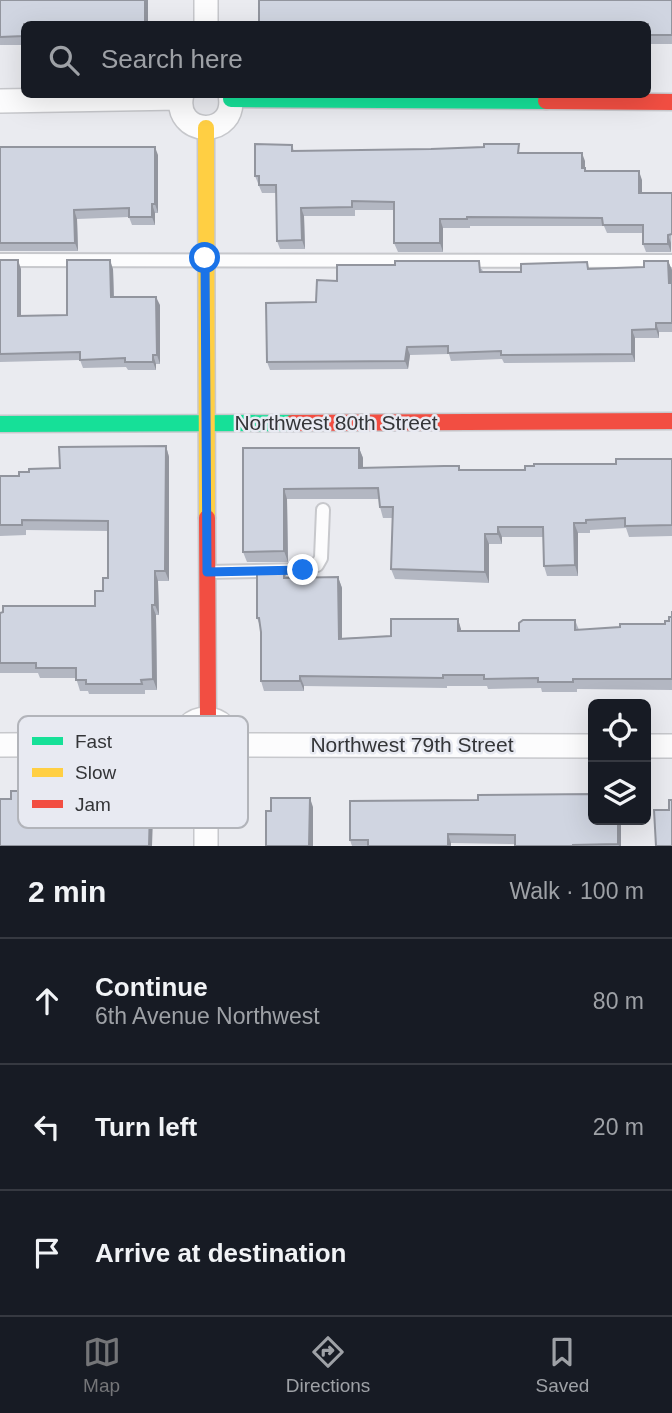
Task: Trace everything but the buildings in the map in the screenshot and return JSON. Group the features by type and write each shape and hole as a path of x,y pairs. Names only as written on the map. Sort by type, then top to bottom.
{"street":[{"path":"205,0 206,21"},
{"path":"0,101 109,98"},
{"path":"181,98 180,106 187,120 206,128 217,126 224,121 229,113 230,98"},
{"path":"318,98 672,102"},
{"path":"206,128 208,716"},
{"name":"Northwest 80th Street","path":"0,424 672,421"},
{"path":"0,745 18,745"},
{"name":"Northwest 79th Street","path":"248,745 588,746"},
{"path":"651,746 672,746"},
{"path":"206,828 206,846"}],"lane":[{"path":"0,260 205,258 672,261"},
{"path":"207,572 303,570 317,565 321,558 323,510"}],"traffic: fast":[{"path":"231,99 546,101"},
{"path":"0,424 292,423"}],"traffic: slow":[{"path":"206,128 207,518"}],"traffic: jam":[{"path":"546,101 672,102"},
{"path":"292,423 672,421"},
{"path":"207,518 208,716"}],"route":[{"path":"205,258 207,572 303,570"}]}
